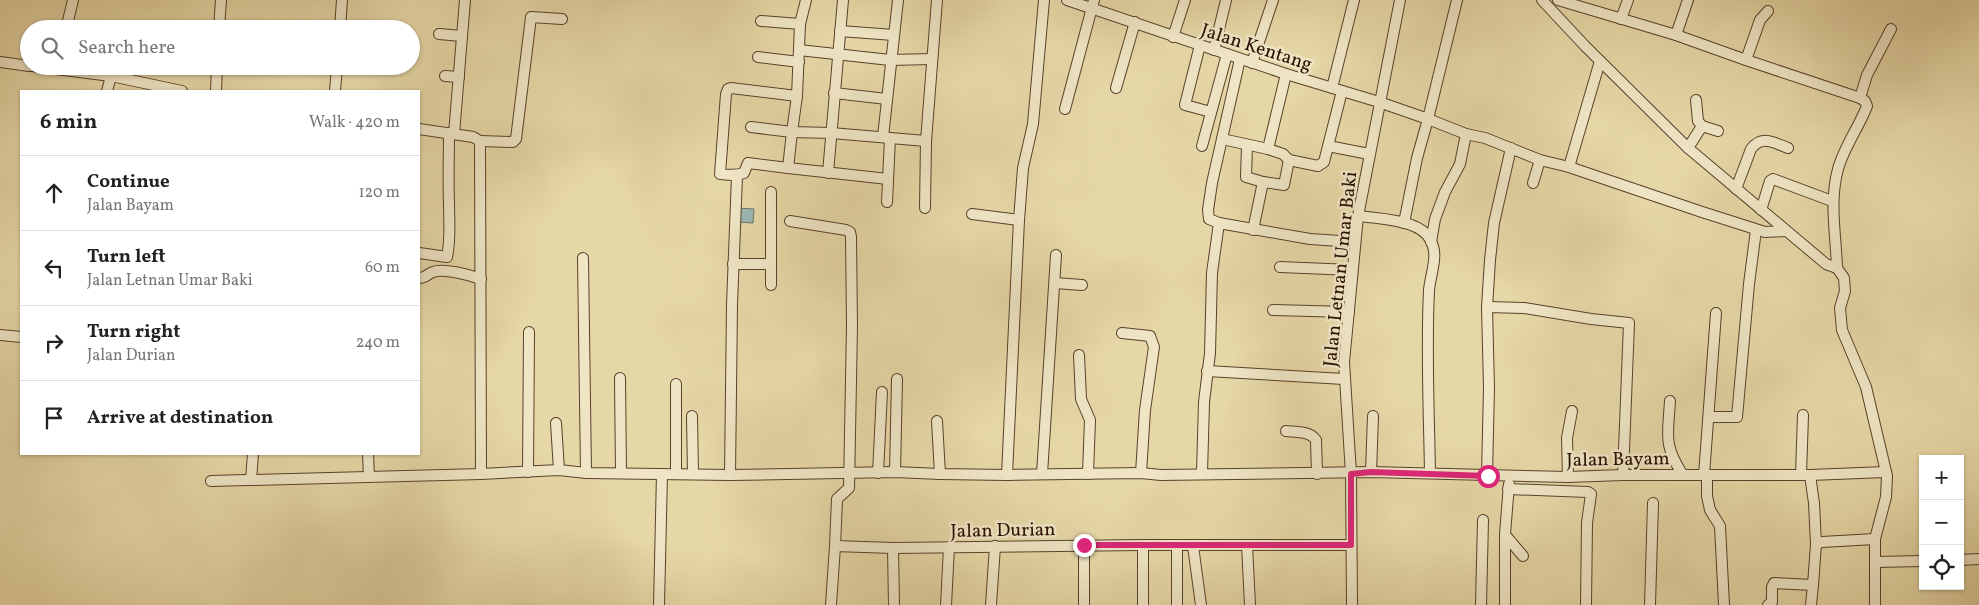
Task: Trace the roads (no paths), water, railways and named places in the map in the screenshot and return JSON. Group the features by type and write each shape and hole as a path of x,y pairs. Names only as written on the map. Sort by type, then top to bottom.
{"street":[{"path":"68,20 73,0"},
{"path":"220,20 221,0"},
{"path":"341,20 342,0"},
{"path":"420,253 447,257 451,225 449,206 452,134 465,0"},
{"path":"788,168 797,96 800,24 806,0"},
{"path":"828,173 843,0"},
{"path":"887,202 887,99 898,0"},
{"path":"925,208 926,141 937,0"},
{"path":"1007,475 1023,168 1033,124 1044,0"},
{"name":"Jalan Kentang","path":"1067,0 1093,4 1173,37 1379,102 1466,134 1485,138 1540,160 1569,167 1756,230 1765,232 1786,231"},
{"path":"1173,37 1185,0"},
{"path":"1214,50 1226,0"},
{"path":"1252,63 1273,0"},
{"path":"1222,139 1268,149 1283,154 1289,160 1318,166 1324,162 1354,0"},
{"name":"Jalan Letnan Umar Baki","path":"1352,605 1351,474 1344,362 1358,216 1400,0"},
{"path":"1404,223 1413,174 1457,0"},
{"path":"1542,0 1600,62 1688,148 1826,264 1837,268"},
{"path":"1558,0 1676,35 1865,101 1867,106 1839,167 1832,201 1837,268 1844,278 1845,291 1840,308 1842,330 1866,387 1888,483 1875,539 1875,605"},
{"path":"1621,18 1628,0"},
{"path":"1676,35 1688,0"},
{"path":"1065,109 1093,4"},
{"path":"1746,60 1760,20 1768,11"},
{"path":"420,129 472,137 480,141 513,142 516,140 531,17 562,19"},
{"path":"761,21 800,24"},
{"path":"1116,88 1135,22"},
{"path":"1860,98 1867,75 1890,29"},
{"path":"840,31 894,35"},
{"path":"439,34 462,36"},
{"path":"1200,45 1185,106 1211,112"},
{"path":"799,50 890,60 932,59"},
{"path":"1202,146 1227,54"},
{"path":"758,57 798,62"},
{"path":"1240,59 1208,210 1209,219 1219,223 1254,230 1310,239 1356,242"},
{"path":"0,62 20,65"},
{"path":"1569,167 1600,62"},
{"path":"1268,149 1286,74"},
{"path":"104,75 177,90"},
{"path":"216,90 217,75"},
{"path":"335,90 336,75"},
{"path":"107,90 111,76"},
{"path":"445,76 459,77"},
{"path":"797,96 728,89 726,94 720,174 736,176 744,173 748,163 888,179"},
{"path":"834,92 887,99"},
{"path":"1696,100 1698,121 1702,126 1718,131"},
{"path":"1688,148 1702,126"},
{"path":"752,127 792,132 832,133 926,141"},
{"path":"1431,242 1435,219 1445,192 1460,164 1466,134"},
{"path":"1736,189 1755,143 1760,140 1766,140 1788,148"},
{"path":"480,141 481,474"},
{"path":"1247,145 1246,177 1284,185 1289,160"},
{"path":"1328,146 1369,154"},
{"path":"1488,476 1489,388 1487,307 1494,223 1511,148"},
{"path":"1533,183 1540,160"},
{"path":"730,475 736,176"},
{"path":"1761,210 1770,181 1773,179 1832,201"},
{"path":"1254,230 1264,182"},
{"path":"771,192 771,285"},
{"path":"972,214 1019,220"},
{"path":"1358,216 1404,223 1425,232 1431,242 1435,255 1429,288 1428,404 1430,473"},
{"path":"790,221 846,230 851,235 852,326 849,472 848,490 839,497 837,502 831,605"},
{"path":"1202,474 1204,402 1210,353 1212,273 1219,223"},
{"path":"1709,417 1737,417 1749,284 1756,230"},
{"path":"1042,474 1056,255"},
{"path":"583,258 586,473"},
{"path":"734,264 771,264"},
{"path":"1280,267 1352,270"},
{"path":"420,278 426,278 437,271 457,272 480,279"},
{"path":"1055,283 1082,284"},
{"path":"1487,307 1524,308 1590,319 1629,323 1622,475"},
{"path":"1272,310 1349,312"},
{"path":"1716,313 1706,475 1707,498 1710,510 1720,526 1724,605"},
{"path":"528,472 529,332"},
{"path":"1122,333 1150,336 1154,347 1145,410 1141,473"},
{"path":"0,335 20,337"},
{"path":"1079,355 1081,399 1090,420 1088,474"},
{"path":"1207,371 1344,379"},
{"path":"620,378 621,474"},
{"path":"895,472 897,379"},
{"path":"676,384 676,474"},
{"path":"878,472 882,392"},
{"path":"1670,401 1669,448 1673,460 1683,475"},
{"path":"1568,477 1567,438 1572,411"},
{"path":"1803,415 1805,475 1814,503 1816,544 1811,605"},
{"path":"692,416 693,474"},
{"path":"1371,472 1372,416"},
{"path":"937,421 940,474"},
{"path":"556,423 559,470"},
{"path":"1286,431 1309,434 1314,437 1316,440 1317,474"},
{"path":"251,480 253,455"},
{"path":"368,455 369,478"},
{"name":"Jalan Bayam","path":"211,481 369,478 559,470 586,473 730,475 849,472 1007,475 1141,473 1161,475 1351,474 1371,472 1568,477 1622,475 1805,475 1886,472"},
{"path":"659,605 662,474"},
{"path":"1505,605 1508,489 1511,475"},
{"path":"1508,489 1588,492 1591,494 1587,523 1586,605"},
{"path":"1650,605 1653,503"},
{"path":"1481,605 1483,520"},
{"path":"1506,536 1523,556"},
{"path":"1816,544 1875,539"},
{"path":"1084,545 1084,605"},
{"name":"Jalan Durian","path":"835,546 892,548 1084,545 1351,545"},
{"path":"1143,545 1143,605"},
{"path":"1247,545 1250,605"},
{"path":"991,605 994,546"},
{"path":"1177,546 1177,605"},
{"path":"1193,546 1202,605"},
{"path":"946,605 950,547"},
{"path":"892,548 894,605"},
{"path":"1964,560 1979,559"},
{"path":"1875,562 1919,561"},
{"path":"1768,605 1772,602 1772,587 1774,584 1813,585"}],"water":[{"path":"737,208 754,209 753,223 736,222"}]}
